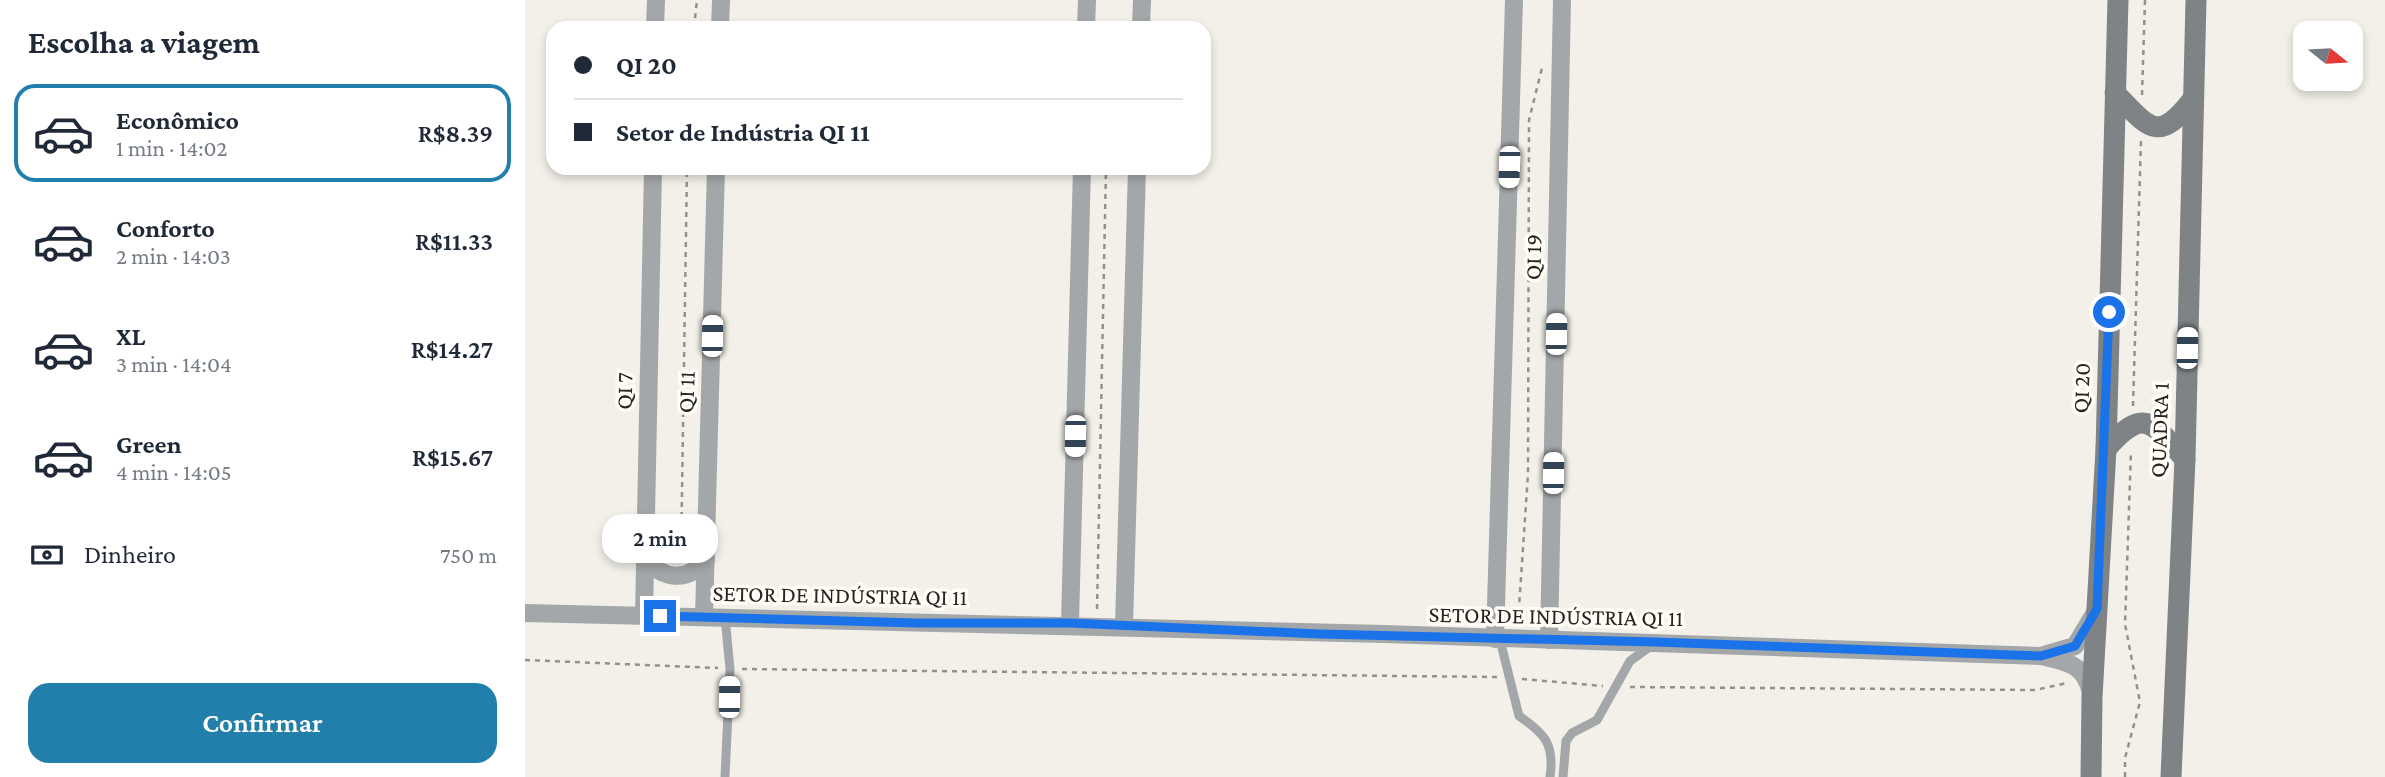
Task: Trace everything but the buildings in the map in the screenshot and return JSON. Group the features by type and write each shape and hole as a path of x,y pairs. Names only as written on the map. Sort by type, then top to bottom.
{"street":[{"path":"655,21 656,0"},
{"path":"720,21 721,0"},
{"path":"1086,21 1087,0"},
{"path":"1141,21 1142,0"},
{"path":"1504,640 1514,0"},
{"name":"QI 19","path":"1549,640 1562,0"},
{"name":"QI 20","path":"2091,777 2090,688 2106,449 2118,0"},
{"name":"QUADRA 1","path":"2171,777 2185,459 2196,0"},
{"path":"2115,93 2142,120 2157,128 2175,123 2193,99"},
{"name":"QI 7","path":"644,615 653,175"},
{"name":"QI 11","path":"704,617 716,175"},
{"path":"1070,623 1082,175"},
{"path":"1123,626 1137,175"},
{"path":"2106,449 2126,427 2141,423 2156,427 2185,459"},
{"path":"645,558 655,570 680,577 691,575 706,559"},
{"path":"2041,656 2075,646 2097,609"},
{"name":"SETOR DE INDÚSTRIA QI 11","path":"525,613 1070,623 1504,640 1655,642 2041,656"},
{"path":"2041,656 2070,663 2090,688"}],"lane":[{"path":"725,617 730,669 725,777"},
{"path":"1504,640 1508,678 1518,716 1541,731 1547,740 1550,777"},
{"path":"1563,777 1566,741 1571,733 1597,720 1630,662 1655,642"}],"path":[{"path":"695,21 697,0"},
{"path":"2125,777 2125,758 2140,702 2125,624 2145,0"},
{"path":"1504,640 1528,474 1529,120 1545,55"},
{"path":"680,577 687,175"},
{"path":"1097,625 1106,175"},
{"path":"525,660 730,669 1508,678 1616,687 2035,690 2090,688"}],"route":[{"path":"660,616 917,623 1070,623 1320,634 1655,642 2041,656 2075,646 2097,609 2106,449 2109,312"}]}
